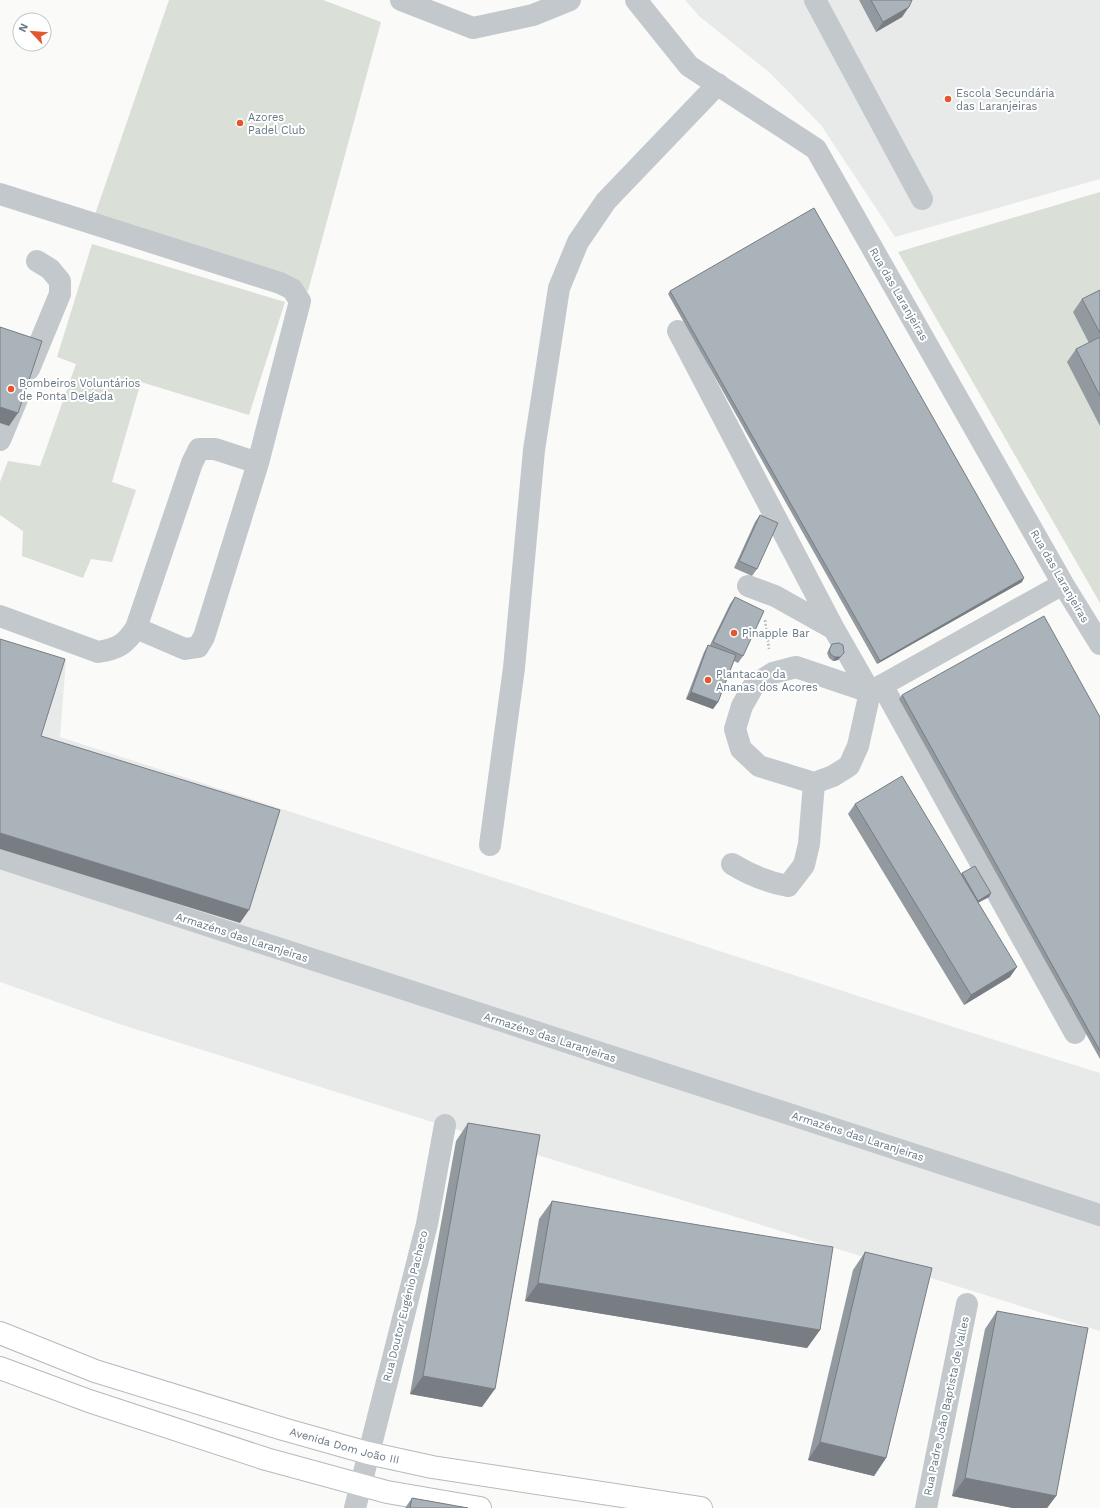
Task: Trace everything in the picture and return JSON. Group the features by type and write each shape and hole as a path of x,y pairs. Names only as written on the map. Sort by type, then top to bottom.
{"main road":[{"name":"Avenida Dom João III","path":"0,1333 95,1371 283,1429 368,1453 432,1467 701,1508"},
{"path":"0,1368 89,1401 266,1459 387,1492 480,1508"}],"street":[{"path":"401,0 472,28 534,15 570,0"},
{"name":"Rua das Laranjeiras","path":"636,0 689,66 816,149 1063,584 1100,644"},
{"path":"815,0 922,199"},
{"path":"490,845 514,668 534,450 559,288 578,242 606,201 718,84"},
{"path":"0,194 280,283 292,289 300,301 258,463 204,637 198,647 185,649 136,628"},
{"path":"0,440 60,294 60,281 50,269 37,261"},
{"path":"678,331 834,629 876,688 1075,1033"},
{"path":"0,616 98,652 111,650 127,641 136,628 192,463 199,449 215,449 258,463"},
{"path":"876,688 796,667 773,673 754,685 742,706 735,729 741,749 759,766 814,783 833,776 849,766 858,746 876,688 1063,584"},
{"path":"754,588 775,596 834,629"},
{"path":"732,864 751,876 788,886 804,866 809,844 814,783"},
{"name":"Armazéns das Laranjeiras","path":"0,858 1100,1215"},
{"name":"Rua Doutor Eugénio Pacheco","path":"355,1508 426,1224 445,1126"},
{"name":"Rua Padre João Baptista de Valles","path":"926,1508 967,1304"}],"path":[{"path":"754,588 773,673"}],"shaded area":[{"name":"Azores Padel Club","path":"169,0 323,0 381,22 308,291 92,223"},
{"name":"Escola Secundária das Laranjeiras","path":"685,0 1100,0 1100,179 895,237 821,125 770,73 699,16"},
{"path":"1100,192 1100,603 898,252"},
{"path":"92,244 285,302 249,415 141,382 112,482 136,490 112,562 91,559 83,578 22,556 23,531 0,515 0,482 8,461 40,466 76,364 57,357"},
{"path":"0,640 66,660 60,737 963,1030 1100,1073 1100,1331 116,1023 0,982"}],"building":[{"path":"871,0 912,0 909,7 883,22"},
{"path":"814,208 1024,578 880,661 670,291"},
{"path":"1100,290 1100,333 1082,299"},
{"name":"Bombeiros Voluntários de Ponta Delgada","path":"0,327 42,341 18,413 0,407"},
{"path":"1100,337 1100,396 1076,349"},
{"path":"760,515 778,523 757,569 739,561"},
{"name":"Pinapple Bar","path":"735,597 764,611 743,656 713,642"},
{"path":"1044,616 1100,717 1100,1051 902,695"},
{"path":"0,639 65,659 41,736 280,810 249,910 0,833"},
{"path":"839,643 843,645 844,653 840,657 835,657 831,655 829,650 832,644"},
{"name":"Plantacao da Ananas dos Acores","path":"708,645 736,655 718,702 691,692"},
{"path":"902,776 1017,967 971,995 855,804"},
{"path":"975,866 991,893 978,901 962,873"},
{"path":"468,1123 540,1135 495,1389 423,1376"},
{"path":"552,1201 833,1247 820,1330 538,1283"},
{"path":"865,1252 932,1268 886,1458 820,1442"},
{"path":"997,1311 1088,1328 1056,1496 965,1478"},
{"path":"412,1498 468,1508 410,1508"}],"place":[{"name":"Escola Secundária das Laranjeiras","path":"948,99"},
{"name":"Azores Padel Club","path":"240,123"},
{"name":"Bombeiros Voluntários de Ponta Delgada","path":"11,389"},
{"name":"Pinapple Bar","path":"734,633"},
{"name":"Plantacao da Ananas dos Acores","path":"708,680"}]}
